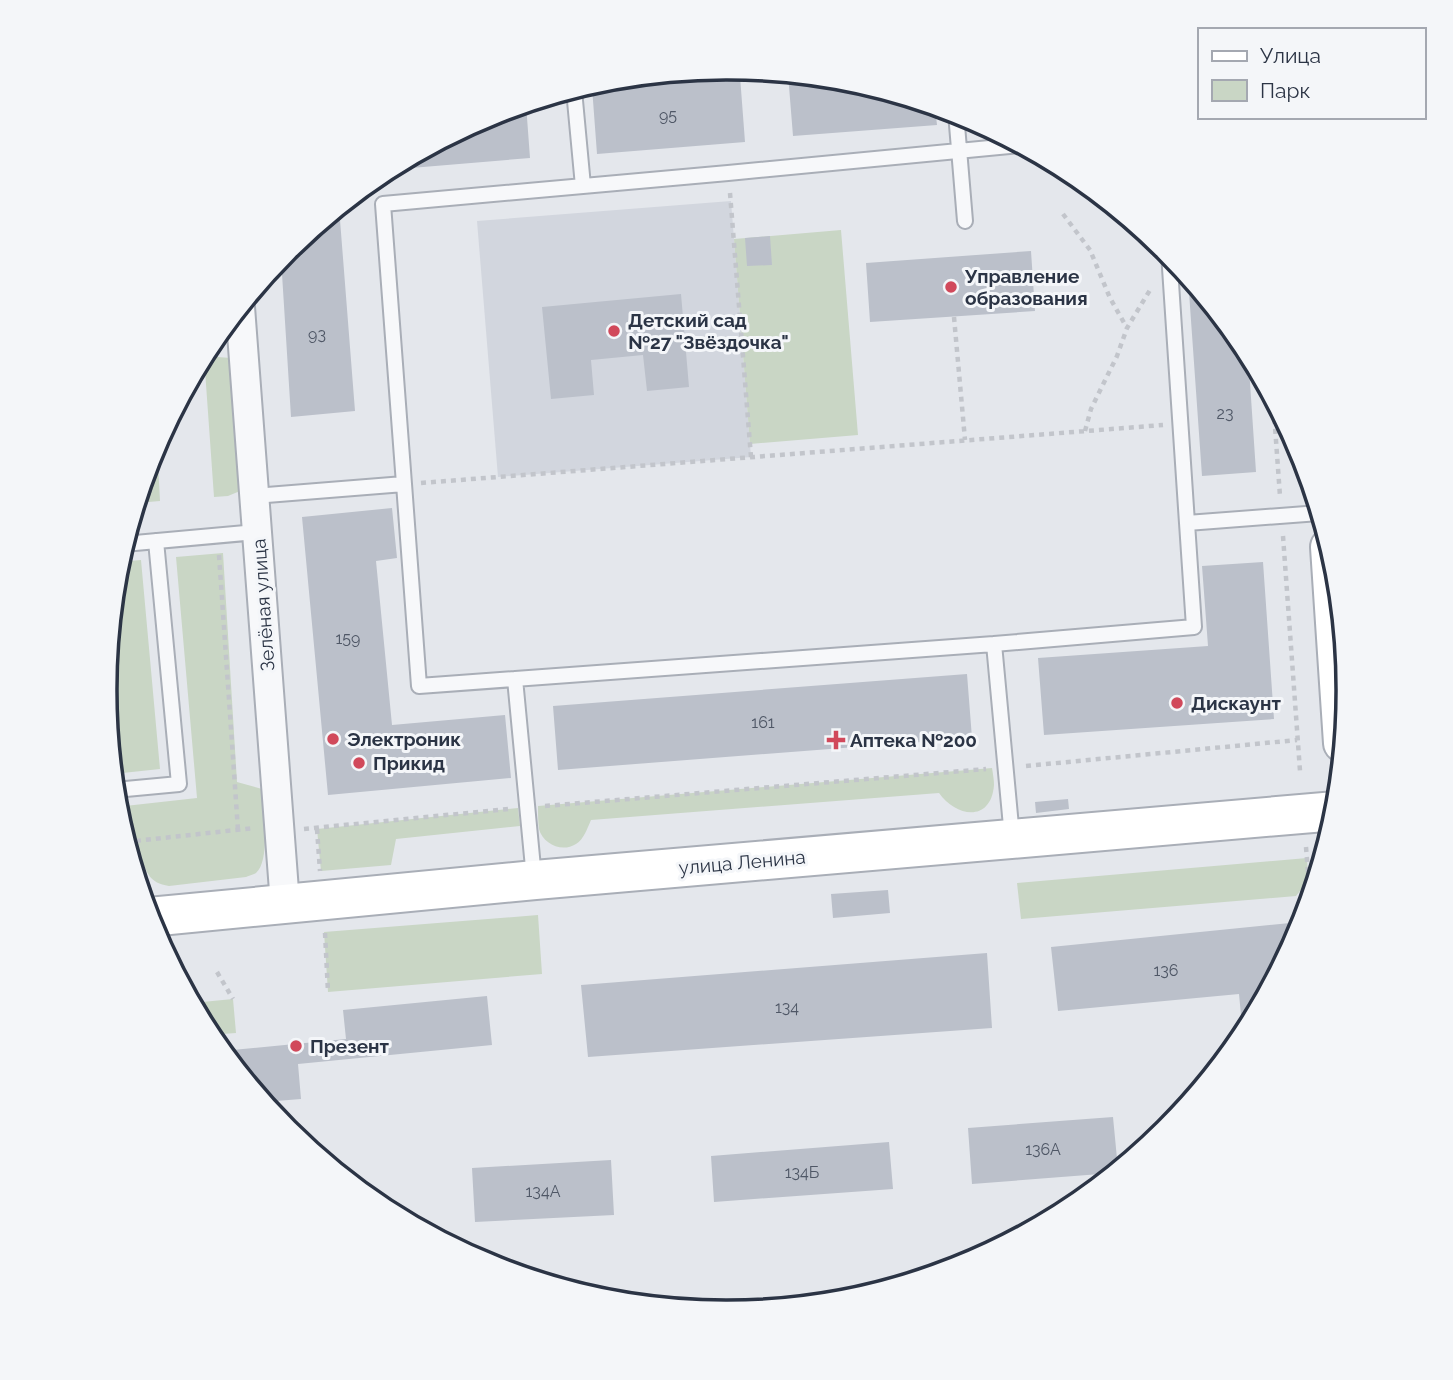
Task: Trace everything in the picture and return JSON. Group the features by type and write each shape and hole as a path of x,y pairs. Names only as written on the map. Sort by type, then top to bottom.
{"main road":[{"name":"улица Ленина","path":"160,916 535,880 1323,812"}],"street":[{"name":"Зелёная улица","path":"241,322 285,904"}],"lane":[{"path":"575,100 583,186"},
{"path":"957,126 965,221"},
{"path":"1003,147 383,204 419,687 1194,627 1170,273"},
{"path":"254,496 404,484"},
{"path":"1187,523 1310,514"},
{"path":"135,543 257,532"},
{"path":"125,789 178,784 156,541"},
{"path":"994,644 1013,838"},
{"path":"515,679 535,880"}],"path":[{"path":"728,173 751,457"},
{"path":"1063,214 1090,250 1127,328"},
{"path":"1085,431 1091,410 1127,328 1164,266"},
{"path":"954,317 965,440"},
{"path":"404,484 1181,424"},
{"path":"1275,424 1300,771"},
{"path":"217,536 238,830"},
{"path":"136,841 264,827 279,830 317,829 528,807 1005,768 1297,740"},
{"path":"317,829 321,872"},
{"path":"1306,847 1308,872"},
{"path":"324,932 328,992"},
{"path":"217,972 233,999"}],"shaded area":[{"path":"731,201 751,457 498,477 477,221"}],"green space":[{"path":"841,230 858,435 750,444 734,239"},
{"path":"216,357 231,358 240,491 228,496 214,497 205,375"},
{"path":"158,469 160,501 147,502"},
{"path":"223,553 237,782 262,789 265,846 261,866 256,873 246,877 169,886 153,880 147,872 138,848 128,806 197,798 176,557"},
{"path":"141,560 160,769 123,773 118,730 118,650 131,561"},
{"path":"992,768 994,785 991,797 987,806 980,811 963,811 946,801 939,793 591,820 581,839 565,848 549,843 539,829 538,806"},
{"path":"518,808 520,826 396,839 391,865 321,871 317,829"},
{"path":"1307,858 1308,873 1304,886 1296,896 1021,919 1017,883"},
{"path":"538,915 542,974 328,992 324,932"},
{"path":"233,999 236,1033 224,1034 203,1002"}],"building":[{"path":"740,81 745,142 597,154 593,96 647,86"},
{"path":"789,84 845,92 884,101 936,118 937,125 793,136"},
{"path":"527,115 530,158 413,168 457,143"},
{"path":"340,219 355,411 291,417 282,274"},
{"path":"770,236 772,265 747,266 745,238"},
{"name":"Управление образования","path":"1031,251 1035,311 870,322 866,263"},
{"path":"1189,293 1233,351 1250,378 1256,472 1202,476"},
{"name":"Детский сад №27 \"Звёздочка\"","path":"681,294 689,387 647,391 643,355 591,360 594,395 551,399 542,307"},
{"path":"392,508 397,558 376,561 392,725 505,715 511,778 328,795 302,517"},
{"path":"1263,562 1274,719 1044,735 1038,658 1208,646 1202,566"},
{"path":"967,674 972,738 558,770 553,706"},
{"path":"1068,799 1069,809 1036,813 1035,802"},
{"path":"888,890 890,913 833,918 831,894"},
{"path":"1290,923 1273,960 1241,1016 1239,994 1058,1011 1051,947"},
{"path":"987,953 992,1028 588,1057 581,985"},
{"path":"487,996 492,1045 298,1064 301,1099 277,1101 235,1050 346,1039 343,1010"},
{"path":"1113,1117 1117,1158 1098,1174 972,1184 968,1128"},
{"path":"889,1142 893,1189 714,1202 711,1156"},
{"path":"611,1160 614,1215 475,1222 472,1168"}],"place":[{"name":"Управление образования","path":"951,287"},
{"name":"Детский сад №27 \"Звёздочка\"","path":"614,331"},
{"name":"Дискаунт","path":"1177,703"},
{"name":"Электроник","path":"333,739"},
{"name":"Аптека №200","path":"836,740"},
{"name":"Прикид","path":"359,763"},
{"name":"Презент","path":"296,1046"}]}
